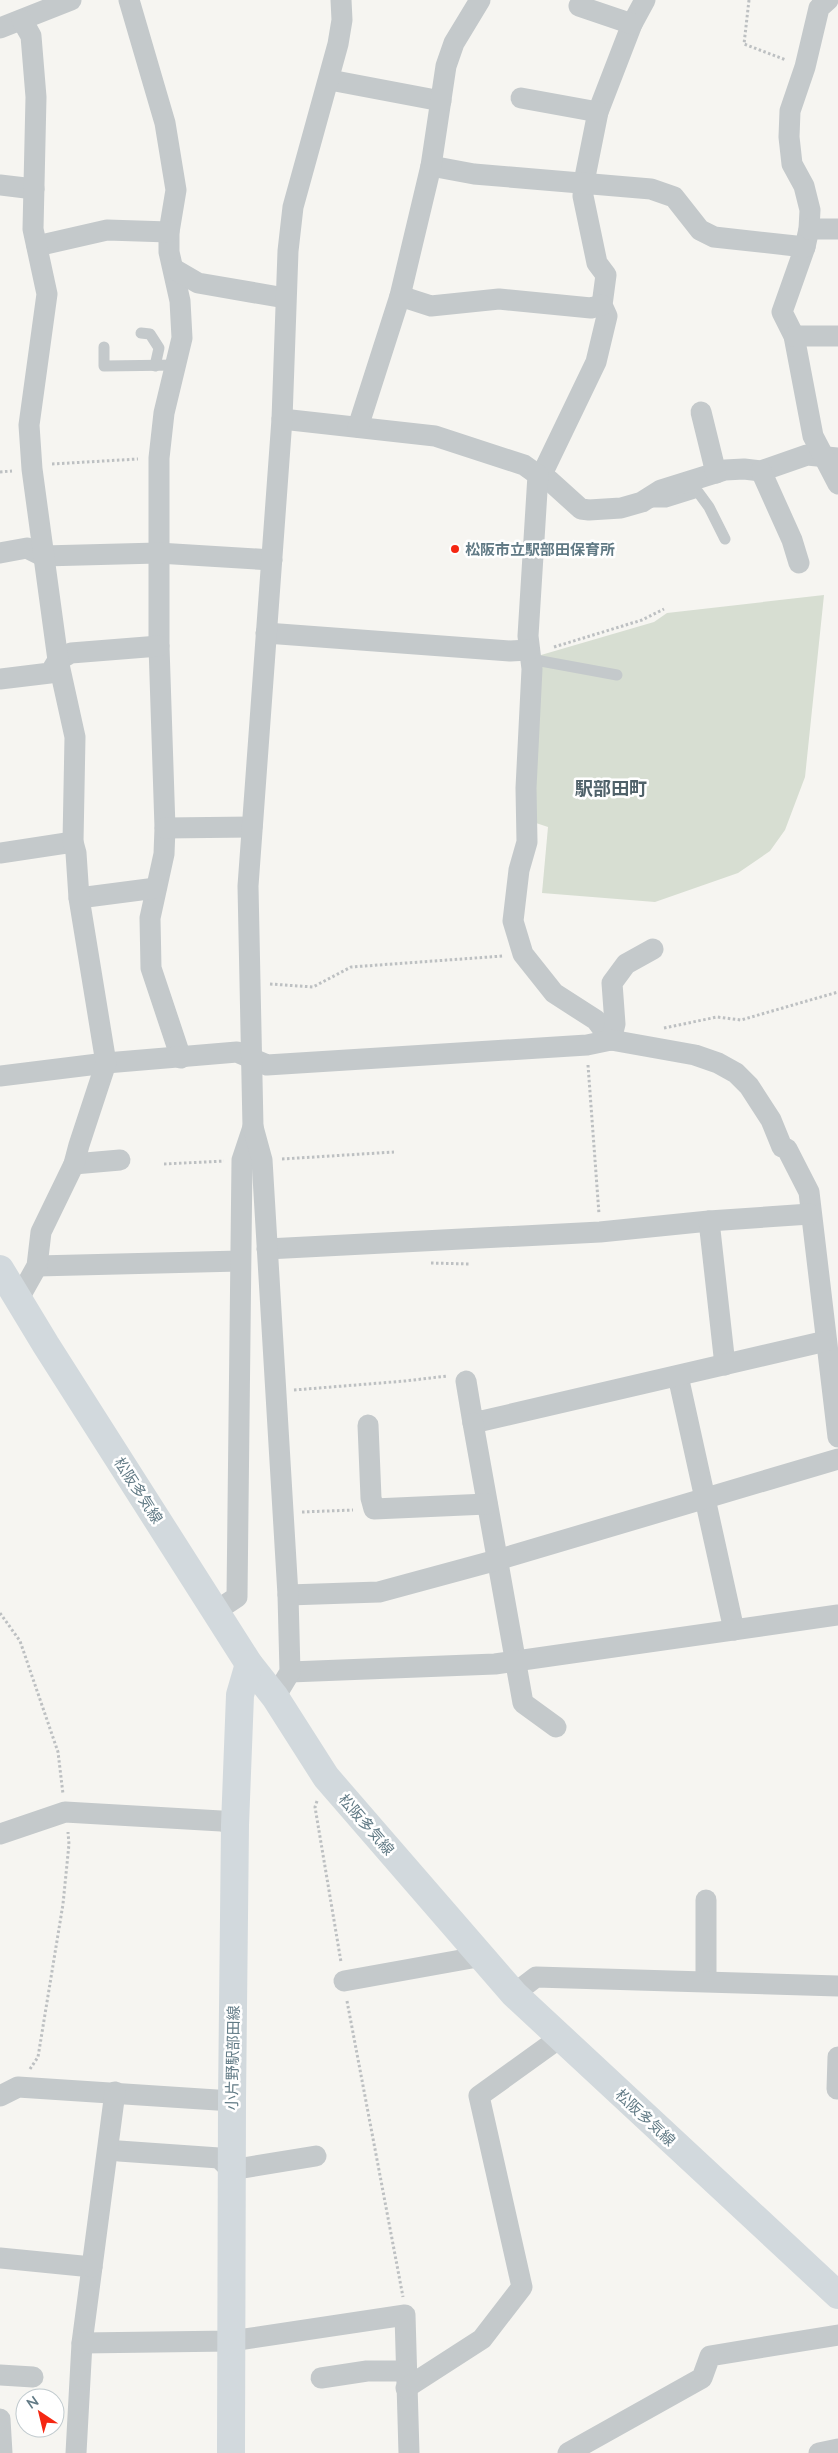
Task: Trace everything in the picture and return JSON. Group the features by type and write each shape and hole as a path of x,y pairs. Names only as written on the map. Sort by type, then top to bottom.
{"main road":[{"name":"松阪多気線","path":"0,1269 46,1345 249,1664 275,1697 326,1777 484,1956 514,1994 838,2295"},
{"name":"小片野駅部田線","path":"231,2453 231,2170 236,1825 240,1695 249,1664"}],"street":[{"path":"0,28 22,20 43,5 71,0"},
{"path":"129,0 165,123 176,190 169,232 169,252 180,301 182,338 164,413 159,458 159,646 165,828 164,854 150,918 151,968 181,1058"},
{"path":"275,1697 290,1672 288,1595 262,1160 253,1126 248,886 282,419 286,335 285,298 293,207 330,80 342,20 342,0"},
{"path":"358,428 400,296 431,166 446,66 454,43 480,0"},
{"path":"611,1040 596,1020 554,993 523,954 515,932 513,913 519,870 527,842 526,788 538,475 545,468 596,362 608,316 602,305 606,275 597,263 583,196 584,182 598,112 632,24 645,0"},
{"path":"828,0 819,8 805,67 790,112 788,137 792,164 804,186 810,210 807,238 782,312 794,336 808,421 813,436 831,458 838,484"},
{"path":"579,6 632,24"},
{"path":"18,1298 38,1266 41,1232 74,1164 78,1144 106,1063 79,898 76,853 73,842 75,737 58,660 32,469 29,425 47,294 33,230 36,97 31,36 22,20"},
{"path":"330,80 441,101"},
{"path":"521,98 598,112"},
{"path":"431,166 474,174 651,189 674,197 700,230 714,237 807,238 838,229"},
{"path":"0,185 34,189"},
{"path":"37,246 107,230 169,232"},
{"path":"174,269 198,283 285,298"},
{"path":"180,301 184,294 198,283"},
{"path":"400,296 431,306 499,299 591,308 602,305"},
{"path":"794,336 838,336"},
{"path":"700,412 716,473"},
{"path":"282,419 435,436 524,466 550,481 581,509 621,508 642,502 661,490 716,473 744,469 761,471 806,455 831,458"},
{"path":"761,471 792,540 799,564"},
{"path":"0,553 27,548 43,556 158,553 272,560"},
{"path":"266,633 500,650 530,655"},
{"path":"0,679 50,672 58,660 71,653 159,646"},
{"path":"165,828 252,827"},
{"path":"0,853 73,842"},
{"path":"79,898 156,888"},
{"path":"611,1040 615,1024 612,983 626,964 654,948"},
{"path":"0,1076 106,1063 237,1052 267,1065 587,1045 611,1040 695,1055 718,1063 736,1073 762,1104 782,1147 787,1149 809,1192 810,1214 838,1437"},
{"path":"216,1611 238,1597 239,1291 242,1160 253,1126"},
{"path":"74,1164 120,1160"},
{"path":"267,1249 600,1232 708,1221 810,1214"},
{"path":"708,1221 725,1365"},
{"path":"38,1266 240,1262"},
{"path":"239,1291 270,1291"},
{"path":"473,1423 826,1341"},
{"path":"678,1376 734,1630"},
{"path":"461,1378 473,1423 523,1703 556,1727"},
{"path":"368,1425 371,1498 374,1509 487,1504"},
{"path":"288,1595 379,1592 497,1560 838,1459"},
{"path":"290,1672 515,1662 838,1615"},
{"path":"0,1834 65,1812 221,1821 236,1825"},
{"path":"706,1900 706,1981"},
{"path":"344,1981 484,1956"},
{"path":"514,1994 536,1977 838,1986"},
{"path":"321,2378 367,2371 406,2380 482,2339 522,2286 479,2096 561,2037"},
{"path":"836,2090 838,2057"},
{"path":"9,2092 115,2092 232,2101"},
{"path":"76,2453 82,2342 115,2092"},
{"path":"119,2151 219,2158 231,2170 316,2156"},
{"path":"0,2258 92,2267"},
{"path":"82,2342 231,2341 406,2315 409,2453"},
{"path":"568,2453 702,2378 710,2356 838,2335"},
{"path":"0,2375 33,2377"},
{"path":"0,2419 2,2453"},
{"path":"819,2453 838,2450"}],"lane":[{"path":"141,333 150,334 159,348 155,366"},
{"path":"104,347 104,366 177,365"},
{"path":"642,502 666,502 698,492 709,507 725,539"},
{"path":"530,655 617,675"}],"path":[{"path":"749,0 744,44 805,67"},
{"path":"0,472 32,469 60,462 159,458"},
{"path":"530,655 642,620 664,609"},
{"path":"250,983 313,987 351,967 523,954"},
{"path":"656,1030 718,1017 741,1020 838,992"},
{"path":"587,1045 600,1232"},
{"path":"276,1391 461,1378"},
{"path":"284,1513 374,1509"},
{"path":"0,1613 20,1640 58,1752 69,1844 63,1904 38,2057 9,2092"},
{"path":"326,1777 315,1807 344,1981 391,2224 406,2315"}],"shaded area":[{"path":"824,595 805,777 785,830 770,851 738,873 655,902 542,893 548,827 530,821 541,655 654,622 667,613"}],"place":[{"name":"松阪市立駅部田保育所","path":"455,549"}],"district":[{"name":"駅部田町","path":"611,788"}]}
